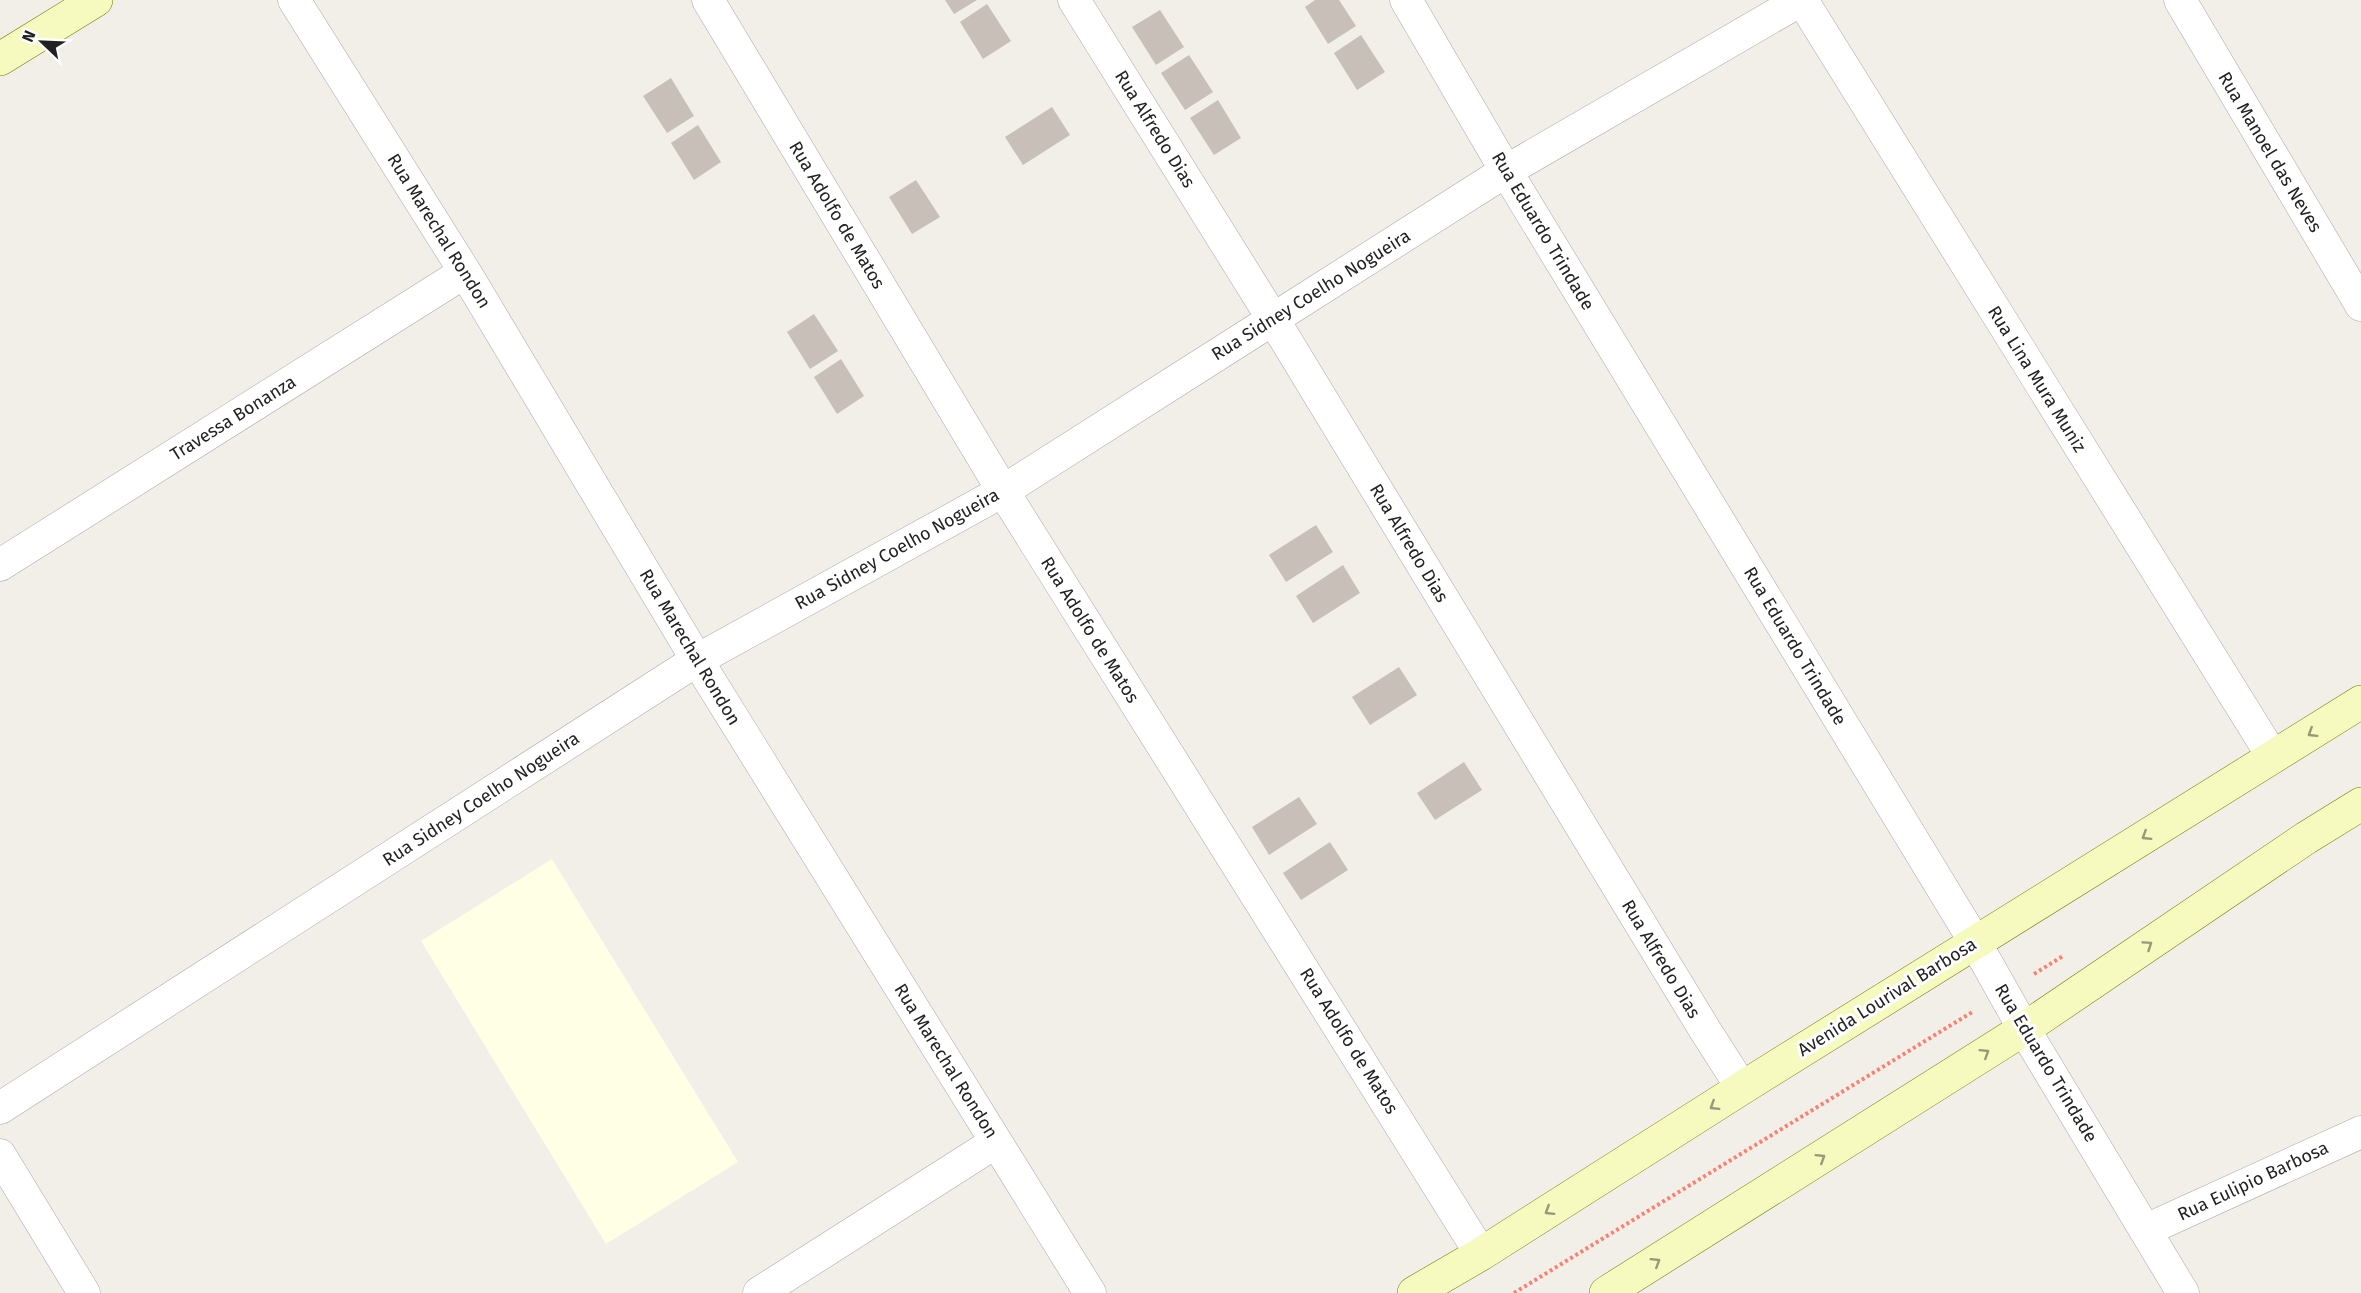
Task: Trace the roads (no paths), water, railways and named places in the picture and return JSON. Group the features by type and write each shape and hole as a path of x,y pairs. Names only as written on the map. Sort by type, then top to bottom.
{"street":[{"path":"0,59 96,0"},
{"name":"Rua Marechal Rondon","path":"294,0 465,272 697,660 1090,1293"},
{"name":"Rua Adolfo de Matos","path":"708,0 1003,490 1481,1254"},
{"name":"Rua Alfredo Dias","path":"1074,0 1273,319 1698,1020 1742,1088"},
{"name":"Rua Eduardo Trindade","path":"1406,0 1506,171 1975,942 2024,1029 2183,1293"},
{"name":"Rua Sidney Coelho Nogueira","path":"0,1108 697,660 1003,490 1506,171 1801,0"},
{"name":"Rua Lina Mura Muniz","path":"1801,0 2273,758"},
{"name":"Rua Manoel das Neves","path":"2180,0 2361,305"},
{"name":"Travessa Bonanza","path":"0,565 465,272"},
{"name":"Avenida Lourival Barbosa","path":"1414,1293 1481,1254 1742,1088 2361,702"},
{"path":"1606,1293 2024,1029 2306,838 2361,804"},
{"name":"Rua Eulipio Barbosa","path":"2146,1230 2361,1132"},
{"path":"759,1293 996,1142"},
{"path":"0,1155 84,1293"}]}
